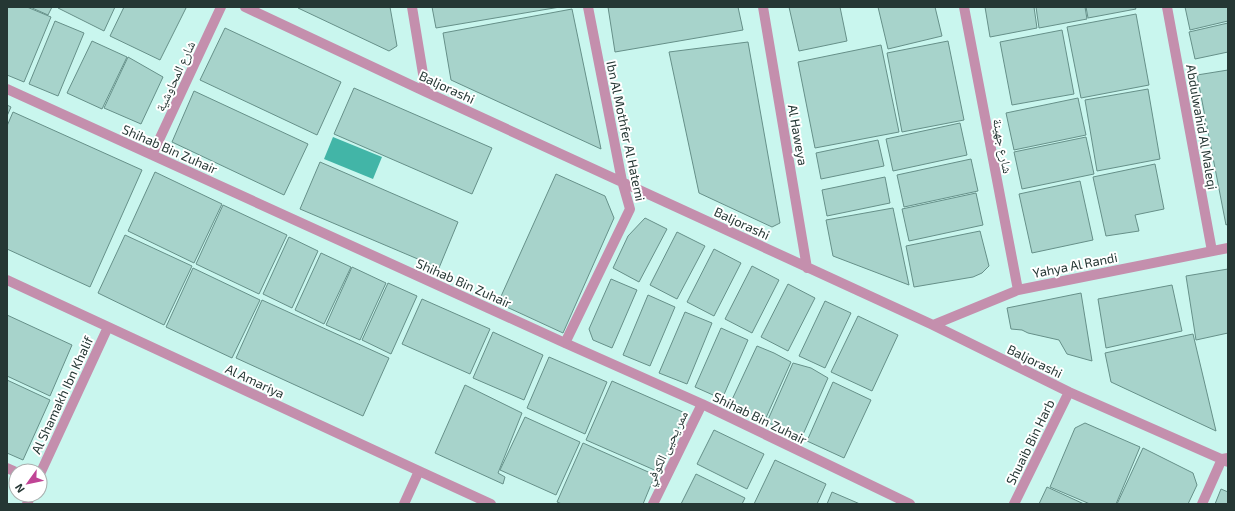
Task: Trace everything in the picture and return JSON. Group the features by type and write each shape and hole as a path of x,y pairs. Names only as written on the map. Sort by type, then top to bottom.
{"street":[{"name":"شارع المحاوشية","path":"152,155 221,7"},
{"name":"Baljorashi","path":"245,7 426,92 933,325 1069,392 1226,460"},
{"path":"412,7 426,92"},
{"name":"Ibn Al Mothfer Al Hatemi","path":"565,343 630,209 622,182 588,7"},
{"name":"Al Haweya","path":"763,7 807,268"},
{"name":"شارع جهينة","path":"964,7 1018,290"},
{"name":"Abdulwahid Al Maleqi","path":"1167,7 1212,251"},
{"name":"Shihab Bin Zuhair","path":"7,89 702,404 910,504"},
{"name":"Yahya Al Randi","path":"933,325 1018,290 1228,248"},
{"name":"Al Amariya","path":"7,280 419,472 491,504"},
{"name":"Al Shamakh Ibn Khalif","path":"45,463 108,327"},
{"name":"Shuaib Bin Harb","path":"1014,504 1069,392"},
{"name":"ممر يحيى الكوفي","path":"654,504 702,404"},
{"path":"1202,504 1226,460"},
{"path":"404,504 419,472"}],"shaded area":[{"path":"333,137 382,157 373,179 324,159"}],"building":[{"path":"7,7 27,7 51,17 24,82 7,75"},
{"path":"30,7 52,7 48,15"},
{"path":"58,7 115,7 104,31"},
{"path":"124,7 186,8 160,60 110,36"},
{"path":"297,7 390,7 397,46 389,51"},
{"path":"432,7 560,7 436,28"},
{"path":"608,7 738,7 743,30 615,52"},
{"path":"789,7 840,7 847,41 799,51"},
{"path":"878,7 935,7 942,36 888,49"},
{"path":"985,7 1034,7 1037,28 990,37"},
{"path":"1036,7 1085,7 1087,19 1039,28"},
{"path":"1086,7 1135,7 1136,9 1088,18"},
{"path":"1185,7 1228,7 1228,21 1190,30"},
{"path":"572,9 601,149 451,80 443,33"},
{"path":"1136,14 1149,85 1081,98 1067,27"},
{"path":"55,21 84,33 58,96 29,84"},
{"path":"1228,23 1228,52 1195,59 1189,32"},
{"path":"225,28 341,82 317,135 200,80"},
{"path":"1062,30 1074,94 1012,105 1000,42"},
{"path":"92,41 127,57 102,109 67,93"},
{"path":"948,41 964,120 902,132 887,53"},
{"path":"748,42 780,223 772,227 699,193 669,52"},
{"path":"881,45 899,132 815,148 798,62"},
{"path":"128,57 163,77 141,124 104,108"},
{"path":"1228,70 1228,224 1226,225 1197,75"},
{"path":"354,88 492,148 472,194 334,134"},
{"path":"1148,89 1160,159 1097,171 1085,100"},
{"path":"194,91 308,144 284,195 172,142"},
{"path":"1078,98 1086,135 1014,150 1006,113"},
{"path":"7,105 11,107 7,116"},
{"path":"13,112 142,170 90,287 7,249 7,126"},
{"path":"960,123 967,155 893,171 886,139"},
{"path":"1086,137 1094,174 1022,189 1014,152"},
{"path":"878,140 884,166 821,179 816,153"},
{"path":"971,159 978,191 904,207 897,175"},
{"path":"320,162 458,222 439,268 300,209"},
{"path":"1155,164 1164,209 1135,215 1139,231 1106,236 1093,177"},
{"path":"155,172 222,204 194,263 128,231"},
{"path":"556,174 605,196 614,218 563,333 498,303"},
{"path":"885,177 890,203 827,216 822,190"},
{"path":"1080,181 1093,240 1032,253 1019,194"},
{"path":"976,193 983,225 909,241 902,209"},
{"path":"223,205 287,235 259,294 196,264"},
{"path":"893,208 909,285 833,256 826,220"},
{"path":"645,218 667,229 639,282 613,268 628,236"},
{"path":"980,231 989,266 982,273 973,277 914,287 906,246"},
{"path":"677,232 705,246 677,299 650,285"},
{"path":"125,235 192,266 164,325 98,293"},
{"path":"289,237 318,251 292,308 263,294"},
{"path":"714,249 741,263 714,316 687,302"},
{"path":"321,253 351,267 324,324 295,310"},
{"path":"752,266 779,280 752,333 725,319"},
{"path":"352,267 386,283 360,340 326,325"},
{"path":"193,268 260,300 232,358 166,327"},
{"path":"1228,269 1228,333 1196,340 1186,276"},
{"path":"611,279 637,290 612,348 593,340 589,329"},
{"path":"388,283 417,296 391,354 362,340"},
{"path":"788,284 815,298 788,351 761,337"},
{"path":"1172,285 1182,331 1106,348 1098,299"},
{"path":"1081,293 1092,361 1067,354 1059,340 1028,333 1022,330 1011,329 1007,308"},
{"path":"648,295 675,307 650,366 623,355"},
{"path":"422,299 490,329 470,374 402,344"},
{"path":"262,300 389,358 363,416 236,358"},
{"path":"825,301 851,313 825,368 799,356"},
{"path":"685,312 712,323 687,384 659,373"},
{"path":"7,315 72,345 50,396 7,376"},
{"path":"858,316 898,335 872,391 831,372"},
{"path":"721,328 748,340 722,399 695,387"},
{"path":"493,332 543,355 524,400 473,378"},
{"path":"1193,334 1216,431 1111,382 1105,353"},
{"path":"757,346 791,362 765,420 730,404"},
{"path":"549,357 607,382 585,434 527,408"},
{"path":"793,363 811,368 828,378 801,439 767,422"},
{"path":"7,380 50,400 23,460 7,453"},
{"path":"612,381 685,413 659,472 586,440"},
{"path":"833,382 871,400 844,458 807,441"},
{"path":"465,385 522,413 498,473 505,477 503,484 435,453"},
{"path":"525,417 580,442 556,495 500,470"},
{"path":"1085,423 1140,447 1116,504 1090,504 1050,487 1075,428"},
{"path":"714,430 764,454 747,489 697,464"},
{"path":"583,443 655,475 643,504 562,504 557,502"},
{"path":"1143,448 1193,473 1197,485 1188,504 1117,504"},
{"path":"775,460 826,484 817,504 754,504"},
{"path":"696,474 745,498 742,504 681,504"},
{"path":"1047,487 1084,504 1039,504"},
{"path":"1221,489 1228,492 1228,504 1215,504"},
{"path":"832,492 860,504 827,504"}]}
